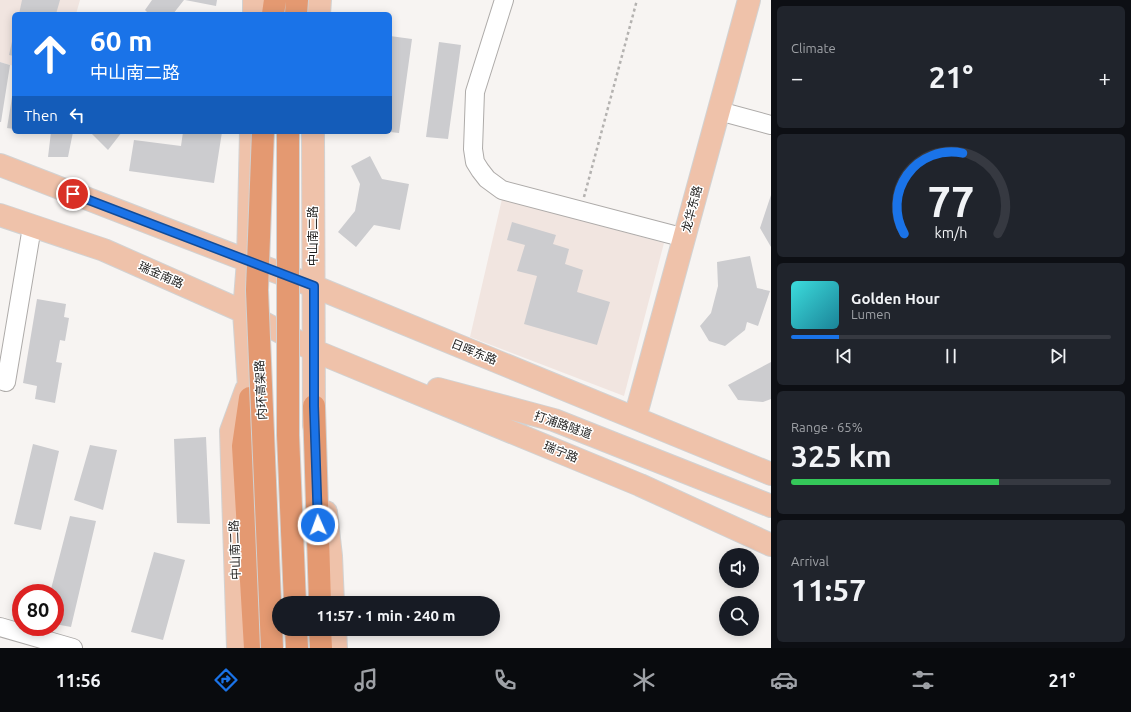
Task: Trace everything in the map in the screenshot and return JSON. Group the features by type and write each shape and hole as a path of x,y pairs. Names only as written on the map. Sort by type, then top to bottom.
{"highway":[{"path":"273,12 275,0"},
{"path":"296,12 298,0"},
{"name":"内环高架路","path":"263,134 257,290 272,648"},
{"path":"288,134 288,435 295,596"},
{"path":"249,391 243,446 255,648"},
{"path":"314,406 322,596"},
{"path":"296,636 297,648"},
{"path":"320,636 321,648"}],"main road":[{"path":"254,0 254,12"},
{"path":"319,12 320,0"},
{"name":"龙华东路","path":"635,418 749,0"},
{"name":"中山南二路","path":"251,134 248,262 244,312 268,648"},
{"name":"中山南二路","path":"313,134 314,406"},
{"path":"0,165 248,262 314,286"},
{"name":"瑞金南路","path":"0,215 104,250 244,312 315,351"},
{"name":"日晖东路","path":"314,286 771,474"},
{"path":"315,351 348,364"},
{"name":"打浦路隧道","path":"348,364 554,420 771,506"},
{"name":"瑞宁路","path":"348,364 640,485 771,544"},
{"name":"中山南二路","path":"238,648 231,431 249,391"},
{"path":"635,418 650,440 771,490"},
{"path":"316,636 316,648"},
{"path":"335,636 336,648"}],"street":[{"path":"504,0 475,92 473,149 475,162 487,179 502,190 685,238"},
{"path":"719,111 771,125"},
{"path":"0,380 6,382 32,227"},
{"path":"0,627 73,648"}],"path":[{"path":"581,210 637,0"}],"shaded area":[{"path":"0,0 80,0 77,12 12,12 12,65 0,62"},
{"path":"502,199 664,243 624,396 470,337"}],"building":[{"path":"22,0 60,0 57,12 19,12"},
{"path":"152,0 184,0 175,12 147,12 145,10"},
{"path":"185,0 217,0 216,6"},
{"path":"392,36 412,39 399,133 392,132"},
{"path":"12,42 12,56 9,55"},
{"path":"439,42 461,45 448,139 426,137"},
{"path":"0,62 10,65 1,122 0,122"},
{"path":"12,97 12,129 7,128"},
{"path":"51,134 73,134 68,157 48,157"},
{"path":"92,134 120,134 108,150"},
{"path":"183,134 222,134 214,183 129,171 134,140 181,146"},
{"path":"370,156 382,179 409,184 400,230 374,225 356,247 338,232 355,211 360,184 351,166"},
{"path":"771,195 771,247 760,228"},
{"path":"512,222 556,235 553,244 569,249 565,264 583,270 577,292 610,302 597,345 524,324 537,276 517,271 525,245 507,240"},
{"path":"750,256 757,288 770,291 758,326 747,322 745,330 725,346 709,341 700,326 711,313 718,286 717,262"},
{"path":"37,299 66,304 64,317 69,318 65,341 60,340 56,362 62,363 55,403 35,399 37,386 23,383"},
{"path":"771,362 771,399 763,402 738,400 728,385"},
{"path":"206,437 210,524 177,523 174,439"},
{"path":"33,444 59,451 41,530 14,524"},
{"path":"90,445 117,450 103,510 74,500"},
{"path":"70,516 96,521 71,627 64,626 64,584 52,584"},
{"path":"154,552 185,560 163,640 131,632"}],"route":[{"path":"73,194 314,286 314,406 318,525"}]}
